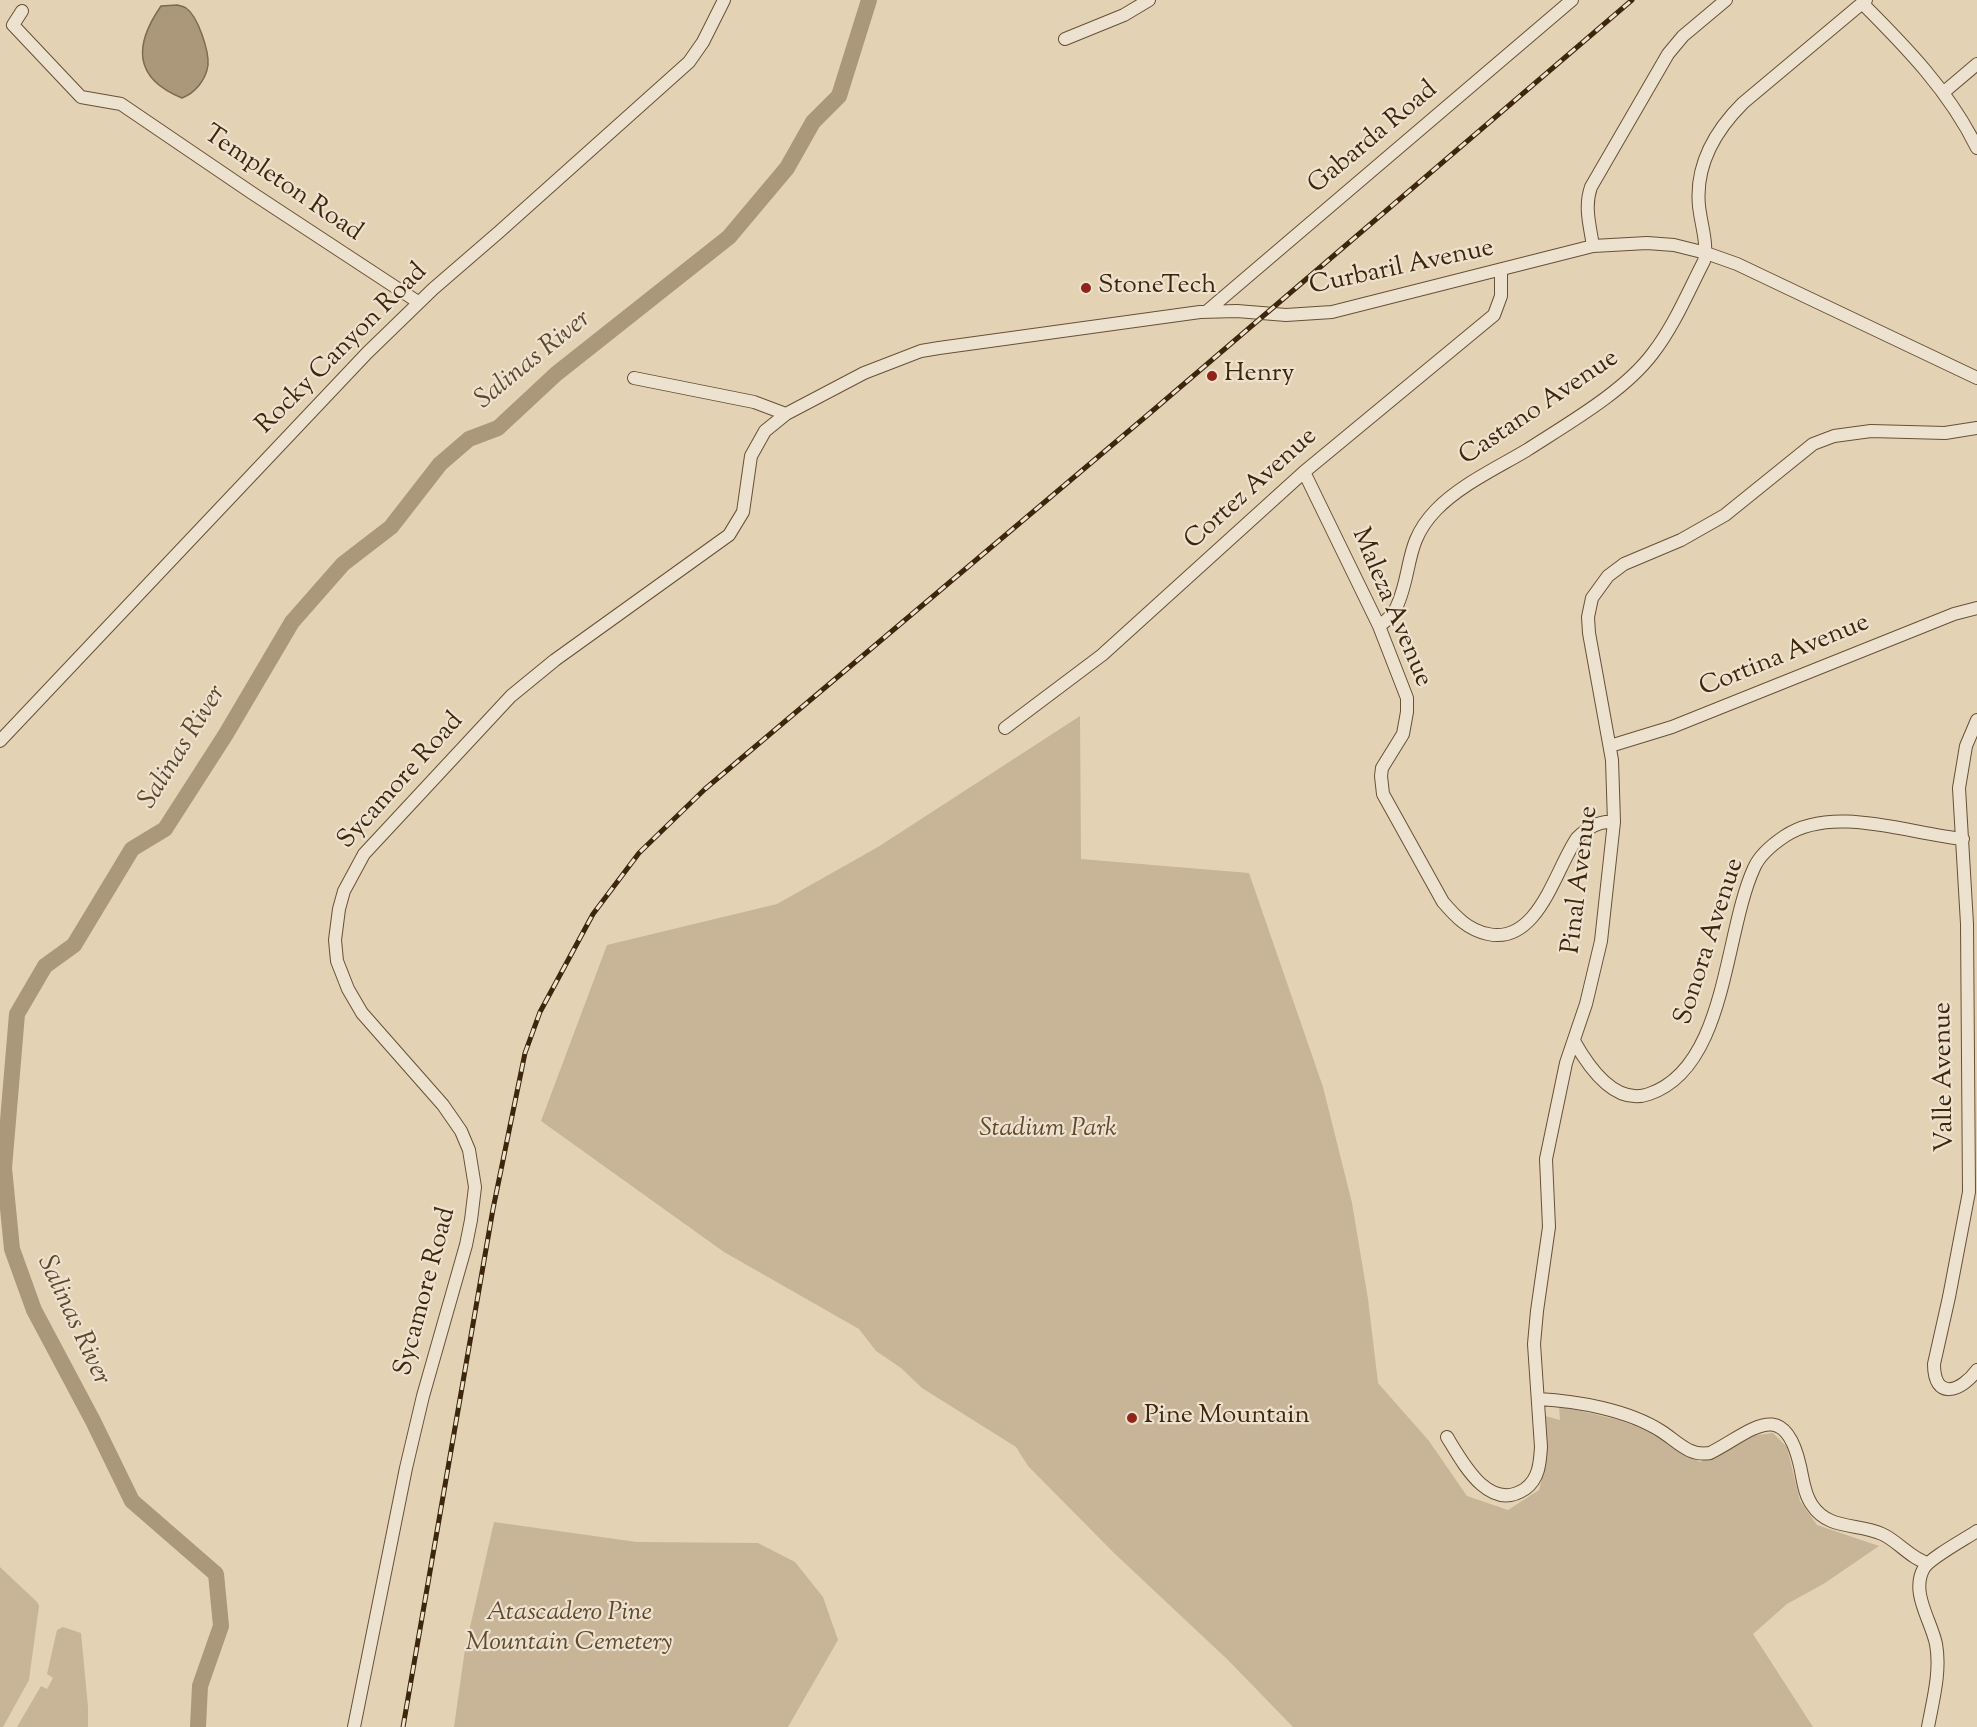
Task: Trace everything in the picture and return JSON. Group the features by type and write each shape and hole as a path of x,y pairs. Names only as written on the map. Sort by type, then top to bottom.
{"street":[{"name":"Rocky Canyon Road","path":"0,741 418,302 500,232 689,62 703,42 724,0"},
{"path":"1065,39 1124,15 1149,0"},
{"name":"Gabarda Road","path":"1206,312 1572,0"},
{"path":"1593,246 1587,212 1591,187 1668,54 1683,36 1726,0"},
{"path":"1706,253 1699,205 1700,181 1705,159 1720,128 1743,103 1864,2 1944,92 1977,148"},
{"name":"Templeton Road","path":"22,11 13,25 81,97 121,104 418,302"},
{"path":"1944,92 1977,64"},
{"name":"Curbaril Avenue","path":"786,414 864,373 921,351 1206,312 1237,311 1286,315 1332,312 1593,246 1647,243 1674,245 1706,253 1781,284 1977,378"},
{"name":"Castano Avenue","path":"1379,626 1397,607 1412,549 1429,518 1463,489 1590,409 1644,364 1670,328 1706,253"},
{"name":"Cortez Avenue","path":"1005,728 1102,655 1304,472 1494,315 1501,296 1501,271"},
{"path":"634,378 754,402 786,414"},
{"name":"Sycamore Road","path":"354,1727 406,1468 425,1386 466,1245 475,1187 472,1164 461,1131 443,1105 362,1013 343,980 337,961 335,940 337,918 344,891 364,854 511,696 555,660 729,535 743,512 751,456 765,431 786,414"},
{"name":"Pinal Avenue","path":"1447,1437 1475,1479 1490,1490 1506,1497 1512,1496 1530,1485 1536,1478 1541,1447 1534,1344 1549,1227 1546,1159 1564,1072 1586,1004 1601,941 1614,822 1610,746 1589,633 1588,618 1592,598 1608,576 1624,564 1681,540 1725,515 1805,449 1820,441 1843,434 1871,431 1945,433 1977,428"},
{"name":"Maleza Avenue","path":"1304,472 1379,626 1404,690 1407,712 1403,734 1382,768 1383,794 1443,902 1455,916 1473,930 1496,936 1509,934 1521,928 1534,915 1543,901 1577,838 1584,831 1604,821 1614,822"},
{"name":"Cortina Avenue","path":"1610,746 1672,727 1954,614 1977,608"},
{"name":"Valle Avenue","path":"1977,720 1966,746 1959,788 1967,924 1969,1192 1934,1364 1934,1376 1940,1386 1952,1390 1970,1380 1977,1370"},
{"name":"Sonora Avenue","path":"1574,1041 1587,1063 1610,1086 1628,1095 1645,1096 1662,1090 1682,1074 1708,1032 1754,868 1761,856 1788,834 1804,827 1857,821 1940,837 1963,839"},
{"path":"1539,1399 1557,1400 1612,1411 1652,1426 1688,1451 1703,1454 1718,1449 1760,1425 1767,1423 1781,1428 1791,1436 1796,1447 1806,1494 1812,1506 1821,1515 1845,1526 1882,1534 1928,1563"},
{"path":"1928,1727 1937,1671 1936,1644 1919,1588 1919,1580 1928,1563 1977,1531"}],"green space":[{"name":"Stadium Park","path":"1080,716 1081,859 1249,873 1323,1087 1352,1203 1368,1299 1378,1383 1429,1441 1467,1496 1508,1510 1539,1490 1545,1466 1545,1416 1560,1420 1559,1406 1619,1420 1646,1430 1700,1462 1751,1436 1773,1433 1787,1447 1800,1501 1817,1525 1879,1546 1825,1583 1787,1604 1753,1634 1813,1727 1293,1727 1228,1660 1114,1553 1028,1466 1016,1447 922,1388 901,1368 876,1351 859,1329 724,1252 541,1121 607,945 777,904 878,847"},
{"name":"Atascadero Pine Mountain Cemetery","path":"494,1522 637,1542 758,1543 795,1562 823,1597 838,1640 788,1727 454,1727 465,1649"},
{"path":"0,1567 39,1606 29,1680 3,1727 0,1727"},
{"path":"63,1627 81,1633 88,1727 17,1727 41,1686 47,1689 53,1678 47,1674 57,1630"}],"shaded area":[{"path":"177,5 186,8 195,18 205,43 208,59 207,71 202,81 191,93 182,98 154,81 143,59 146,34 152,20 161,6"}],"waterway":[{"name":"Salinas River","path":"198,1727 200,1686 221,1626 216,1574 132,1501 93,1421 34,1310 12,1249 4,1168 17,1014 45,966 74,945 132,849 165,829 226,734 292,622 343,564 391,527 440,464 469,439 498,428 556,374 729,237 787,168 813,122 839,96 869,0"}],"railway":[{"path":"403,1727 493,1209 525,1053 540,1012 593,914 639,853 705,789 1150,413 1632,0"}],"place":[{"name":"StoneTech","path":"1086,288"},
{"name":"Henry","path":"1212,376"},
{"name":"Pine Mountain","path":"1132,1418"}]}
